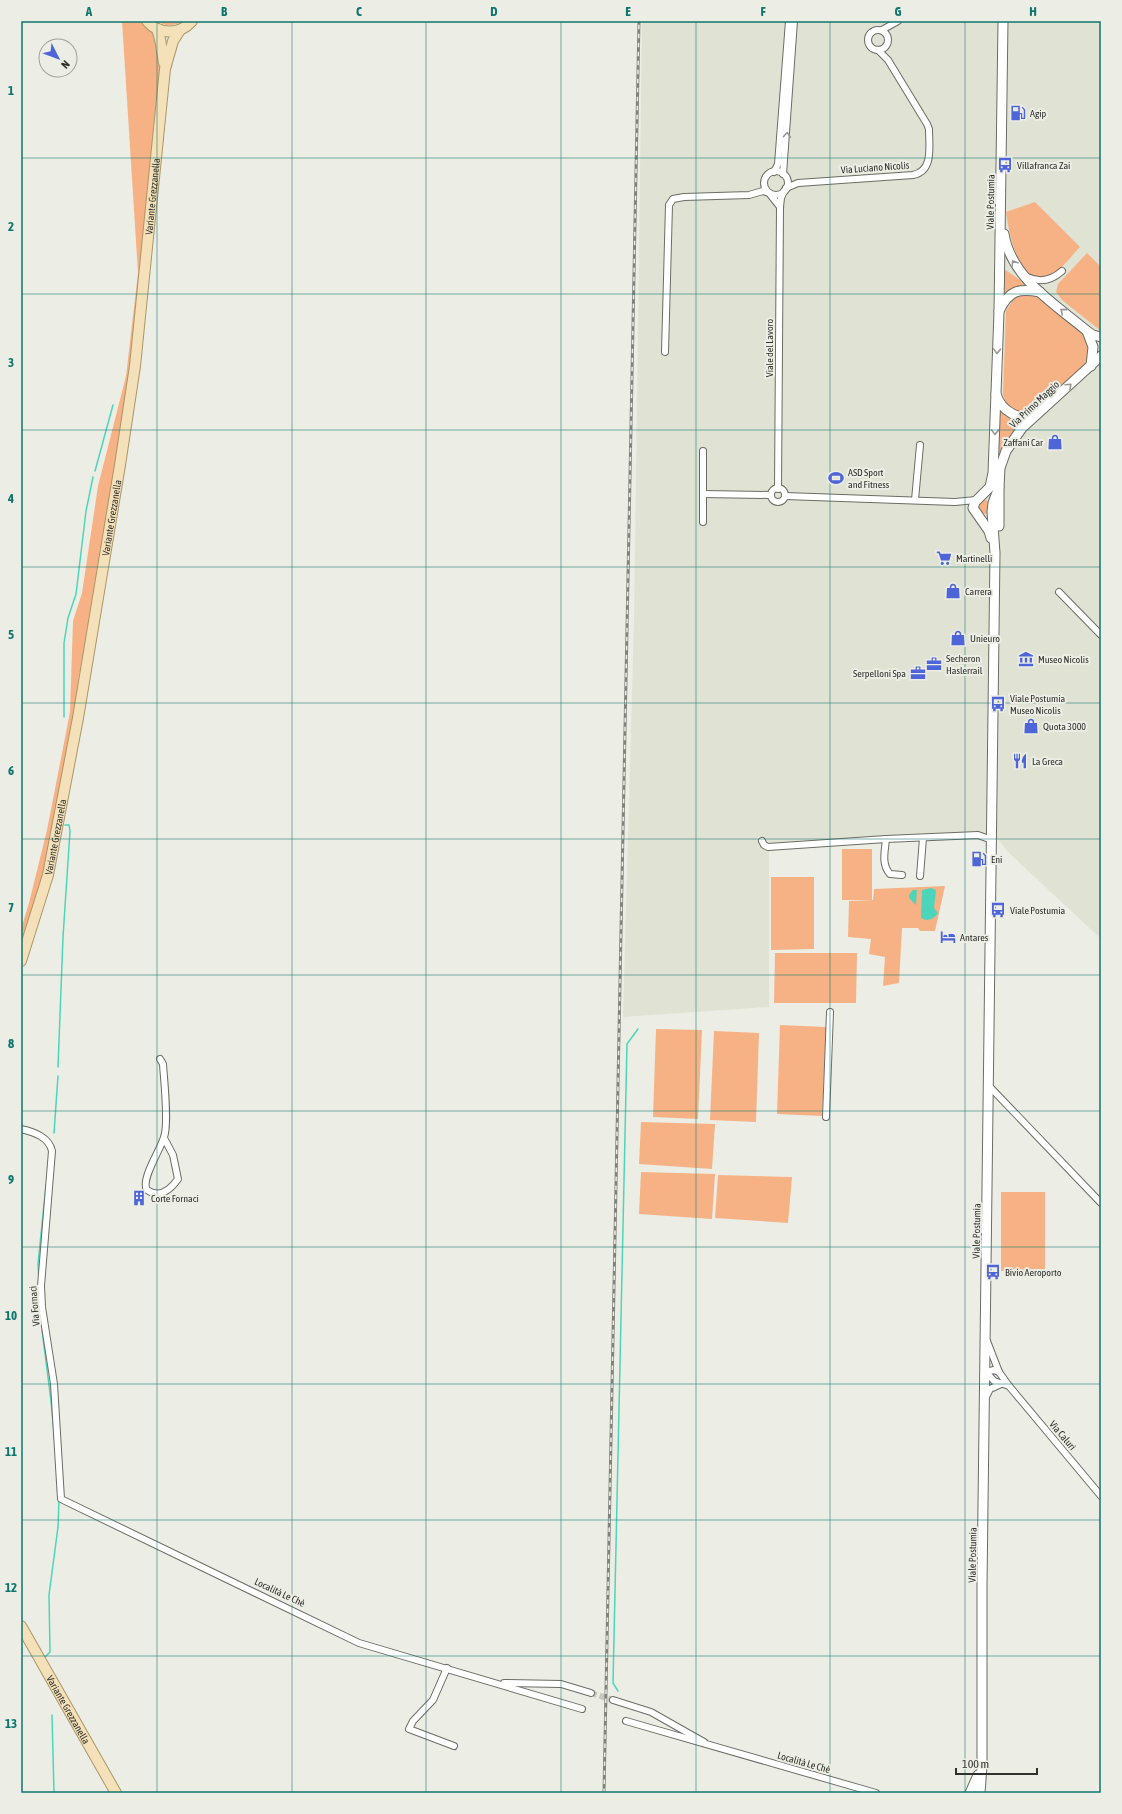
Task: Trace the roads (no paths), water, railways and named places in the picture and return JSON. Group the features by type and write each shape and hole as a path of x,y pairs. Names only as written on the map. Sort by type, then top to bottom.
{"main road":[{"path":"147,21 156,29 172,32 180,30"},
{"name":"Variante Grezzanella","path":"21,961 48,875 78,718 120,465 135,366 165,69 173,42 180,30 192,21"},
{"name":"Viale Postumia","path":"995,553 989,531 976,514 973,505 990,487 993,473 999,312 1003,21"},
{"name":"Variante Grezzanella","path":"156,29 161,43 165,69"},
{"path":"1001,210 1007,250 1011,259 1024,276 1040,292 1094,334 1091,366"},
{"path":"999,312 1007,298 1017,291 1024,289 1040,292"},
{"path":"1091,366 1101,356"},
{"name":"Via Primo Maggio","path":"998,487 1000,468 1006,451 1022,428 1091,366"},
{"path":"996,393 1003,407 1012,414 1024,418 1037,415"},
{"name":"Viale Postumia","path":"980,1793 982,1766 982,1584 986,1372 995,553 993,508 998,487"},
{"name":"Viale Postumia","path":"995,553 998,541 998,487"},
{"path":"976,514 988,516 993,508 987,497 979,498"},
{"name":"Variante Grezzanella","path":"21,1626 116,1793"},
{"name":"Viale Postumia","path":"970,1793 982,1766"}],"street":[{"path":"755,194 764,183 767,176 774,172 778,164 789,21"},
{"path":"665,352 669,205 673,199 684,197 755,194 763,191 777,195 785,190 787,180 784,175 794,21"},
{"name":"Via Luciano Nicolis","path":"885,32 897,22"},
{"name":"Via Luciano Nicolis","path":"785,190 798,183 913,175 922,172 925,169 928,161 929,129 888,60 878,50 870,46 868,36 876,30 885,32"},
{"name":"Via Luciano Nicolis","path":"885,32 889,41 886,46 888,60"},
{"path":"878,50 886,46"},
{"path":"774,172 784,175 798,183"},
{"path":"764,183 780,207"},
{"name":"Viale del Lavoro","path":"778,488 780,207 781,198 785,190"},
{"path":"1024,276 1041,280 1050,279 1062,271"},
{"path":"1094,334 1101,342"},
{"name":"Via Primo Maggio","path":"1091,366 1101,360"},
{"path":"915,500 920,445"},
{"path":"703,451 703,522"},
{"path":"778,488 783,490 784,496 783,500 777,502 773,500 771,495 773,491 778,488"},
{"path":"703,494 771,495"},
{"path":"784,496 955,502 979,498"},
{"path":"955,502 976,514"},
{"path":"1059,592 1101,635"},
{"path":"762,841 764,845 768,847 886,839 978,835 992,840"},
{"path":"920,876 923,838"},
{"path":"886,839 884,864 886,870 890,874 902,875"},
{"path":"826,1117 830,1012"},
{"path":"160,1059 163,1064 166,1131 152,1163 146,1182 147,1190 153,1194 163,1193 172,1187 178,1179 174,1155 164,1138"},
{"path":"989,1086 1101,1203"},
{"name":"Via Fornaci","path":"21,1129 44,1138 51,1144 52,1151 41,1286 42,1307 54,1384 61,1499"},
{"name":"Via Caluri","path":"986,1339 1000,1372 1009,1386 1101,1496"},
{"path":"1000,1372 994,1370 986,1372 994,1381 1009,1386"},
{"path":"985,1401 990,1389 1001,1384"},
{"name":"Località Le Chè","path":"61,1499 359,1642 582,1709"},
{"path":"447,1668 433,1700 413,1721 409,1729 454,1746"},
{"name":"Località Le Chè","path":"498,1683 560,1684 591,1693"},
{"name":"Località Le Chè","path":"613,1700 651,1712 707,1743 726,1751"},
{"name":"Località Le Chè","path":"626,1721 876,1793"}],"waterway":[{"path":"95,471 113,405"},
{"path":"64,717 64,643 68,618 76,594 86,511 93,477"},
{"path":"58,1067 63,937 70,831 69,825 65,825"},
{"path":"618,1691 613,1683 627,1044 638,1029"},
{"path":"54,1133 58,1076"},
{"path":"39,1280 38,1264 46,1185"},
{"path":"39,1308 40,1316"},
{"path":"42,1330 55,1444"},
{"path":"45,1657 50,1652 49,1595 58,1527 59,1499"},
{"path":"52,1715 54,1793"}],"tunnel":[{"path":"591,1693 613,1700"}],"railway":[{"path":"604,1793 639,21"}],"place":[{"name":"Agip","path":"1018,113"},
{"name":"Villafranca Zai","path":"1005,165"},
{"name":"Zaffani Car","path":"1055,442"},
{"name":"ASD Sport and Fitness","path":"836,478"},
{"name":"Martinelli","path":"944,558"},
{"name":"Carrera","path":"953,591"},
{"name":"Unieuro","path":"958,638"},
{"name":"Museo Nicolis","path":"1026,659"},
{"name":"Secheron Haslerrail","path":"934,664"},
{"name":"Serpelloni Spa","path":"918,673"},
{"name":"Viale Postumia Museo Nicolis","path":"998,704"},
{"name":"Quota 3000","path":"1031,726"},
{"name":"La Greca","path":"1020,761"},
{"name":"Eni","path":"979,859"},
{"name":"Viale Postumia","path":"998,910"},
{"name":"Antares","path":"948,937"},
{"name":"Corte Fornaci","path":"139,1198"},
{"name":"Bivio Aeroporto","path":"993,1272"}]}
